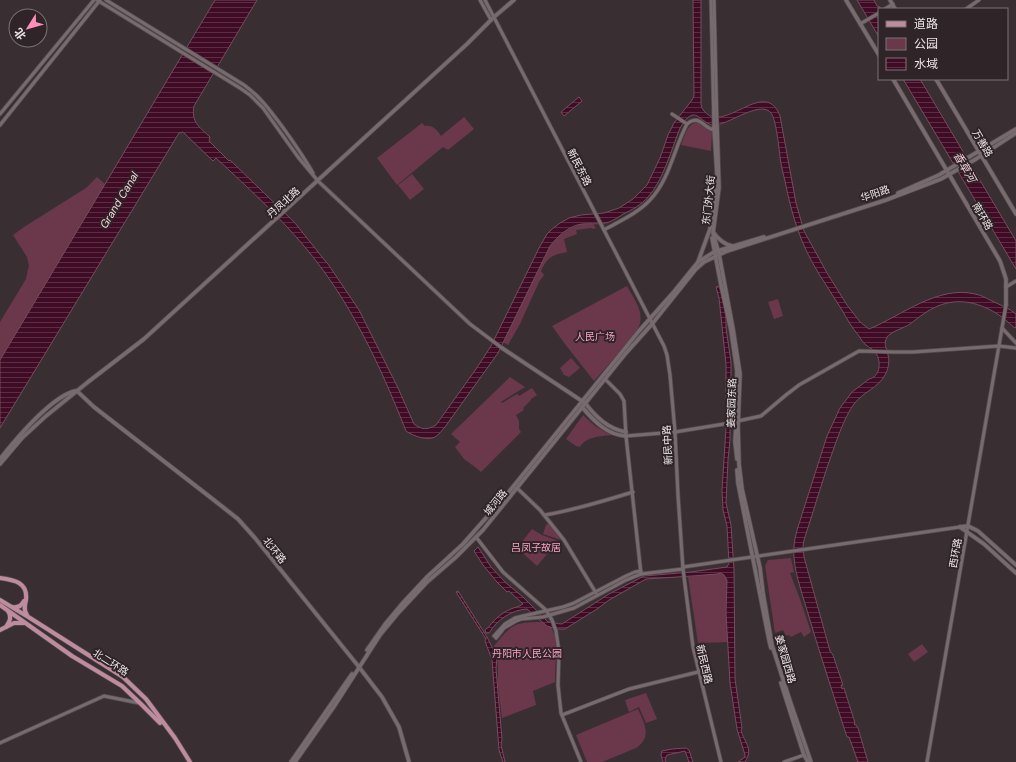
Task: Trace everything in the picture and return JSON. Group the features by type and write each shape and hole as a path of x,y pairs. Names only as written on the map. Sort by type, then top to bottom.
{"main road":[{"name":"丹凤北路","path":"76,391 144,339 286,211 514,0"},
{"path":"846,0 878,53"},
{"path":"890,0 895,8"},
{"name":"南环路","path":"894,80 1000,261 1006,279 1006,305"},
{"name":"万善路","path":"937,80 1016,214"},
{"name":"东门外大街","path":"715,129 719,188 712,230 716,253"},
{"path":"716,253 733,246 886,200 949,175 974,160 980,154 1016,129"},
{"path":"980,154 1016,133"},
{"name":"华阳路","path":"806,225 889,196 939,175 971,155 980,154"},
{"path":"716,253 727,251 793,229"},
{"path":"712,230 725,244 733,246"},
{"name":"东门外大街","path":"708,235 712,230"},
{"name":"城河路","path":"294,762 334,705 386,622 424,580 464,544 584,402 650,319 698,262 708,235"},
{"name":"城河路","path":"698,262 716,253"},
{"name":"城河路","path":"291,762 380,635 399,612 426,582 456,557 483,530 582,407 584,402 652,324 696,269 716,253"},
{"name":"姜家园东路","path":"716,253 733,329 740,374 735,422 738,483 755,557"},
{"path":"502,348 584,402 602,421 626,434"},
{"path":"0,458 29,426 50,406 68,393 76,391"},
{"path":"0,464 22,438 76,391"},
{"name":"北环路","path":"76,391 94,407 238,519 255,538 382,697 399,727 409,762"},
{"path":"582,407 596,422 608,430 620,436 626,434"},
{"path":"960,527 968,526 978,531 1016,565"},
{"path":"960,527 984,544 1016,573"},
{"name":"姜家园西路","path":"755,557 769,640 804,755 808,762"},
{"name":"姜家园西路","path":"755,557 772,645 811,762"},
{"path":"0,578 18,582 23,586 26,597 24,608 25,613 30,618"},
{"path":"6,627 10,620 8,608 20,606 26,597"},
{"name":"北二环路","path":"0,600 25,624 72,656 122,686 157,719 173,739 188,762"},
{"name":"北二环路","path":"0,605 30,618 123,677 146,700 175,738 188,762"},
{"path":"0,630 14,623 19,622 25,624"}],"street":[{"path":"0,114 94,0"},
{"path":"0,124 99,0 240,88 264,108 298,157 318,181 470,324 502,348"},
{"path":"106,0 244,85 256,94 268,107 303,155 318,181"},
{"path":"480,0 491,20"},
{"name":"新民东路","path":"485,0 652,324"},
{"path":"603,229 634,213 651,199 659,189 686,124 696,120 710,129 715,129 712,0"},
{"path":"967,8 979,0"},
{"path":"887,8 893,4"},
{"path":"860,24 878,14"},
{"path":"672,114 686,124"},
{"path":"1006,287 1016,281"},
{"path":"999,346 1006,305"},
{"name":"新民中路","path":"652,324 664,346 670,375 683,568"},
{"path":"1002,328 1016,343"},
{"path":"626,434 675,432 761,416 799,385 859,351 913,352 999,346 1016,348"},
{"name":"西环路","path":"927,762 999,346"},
{"path":"605,379 620,394 624,402 641,573"},
{"path":"517,488 545,515 564,540 596,594"},
{"path":"545,515 588,506 633,492"},
{"path":"596,594 574,608 544,617 521,619 516,621 506,627 495,637 500,628 514,618 574,604 641,573 960,527"},
{"path":"476,537 503,572 532,597 546,611 552,620 559,652 558,685 562,715 581,762"},
{"name":"新民西路","path":"683,568 692,647 721,762"},
{"path":"562,715 629,689 698,672"},
{"path":"0,743 104,696 141,704"},
{"path":"784,762 804,755"}],"green space":[{"path":"464,117 474,129 448,150 443,147 397,185 377,158 422,123 425,126 434,128 441,136"},
{"path":"697,122 712,132 711,151 681,145 688,128 693,123"},
{"path":"412,174 424,189 410,200 398,185"},
{"path":"97,177 105,184 0,361 0,322 26,279 29,266 27,257 13,235 86,188"},
{"path":"582,224 593,224 596,228 576,230 577,234 564,239 567,252 554,255 546,262 541,271 544,275 539,282 520,324 508,345 503,342 550,246 564,232"},
{"name":"人民广场","path":"627,286 641,315 639,327 635,334 594,381 552,326"},
{"path":"778,299 783,316 774,319 768,302"},
{"path":"571,358 580,368 569,377 564,375 560,368"},
{"path":"510,377 525,387 501,402 502,403 517,394 519,396 532,388 537,395 523,408 524,410 516,415 521,432 481,472 464,459 455,447 460,442 451,434"},
{"path":"583,415 595,426 612,435 589,439 580,447 576,446 566,439"},
{"path":"549,523 561,540 543,534 546,525"},
{"name":"吕凤子故居","path":"532,529 542,535 558,541 537,566 517,548"},
{"path":"791,558 794,572 790,573 811,632 804,637 801,632 791,637 789,635 786,636 783,630 775,633 765,566 768,560"},
{"path":"721,573 727,580 726,613 728,642 698,643 688,577"},
{"name":"丹阳市人民公园","path":"530,622 549,622 555,636 555,682 533,691 536,705 502,718 498,686 498,664 494,646 507,631 516,625"},
{"path":"922,644 928,652 914,662 908,654"},
{"path":"646,693 657,719 646,723 639,707 629,712 625,700"},
{"path":"638,709 646,730 646,735 641,744 636,748 602,762 587,762 576,735"}],"water":[{"name":"Grand Canal","path":"215,0 257,0 194,106 193,112 195,120 199,127 210,137 209,141 295,223 328,264 359,310 398,388 414,424 422,428 430,428 436,425 491,346 547,234 560,223 569,218 581,215 604,213 619,208 633,199 647,185 674,123 694,96 693,0 701,0 702,108 714,117 732,113 759,102 767,102 774,106 780,116 796,203 804,231 827,273 847,305 860,322 869,329 920,303 947,294 961,292 981,296 1007,308 1016,314 1015,328 1001,316 985,307 962,302 946,303 934,308 910,324 889,335 885,342 889,360 886,373 878,383 862,396 851,408 827,466 804,540 804,557 830,651 833,655 843,685 841,685 842,689 844,688 855,723 854,724 858,728 868,762 858,762 849,737 847,737 800,587 796,571 794,550 798,527 827,436 840,408 852,392 875,376 879,369 879,362 875,351 864,343 852,327 812,263 802,240 791,206 781,166 773,116 767,110 761,109 748,112 715,125 709,124 697,116 690,116 685,120 680,128 663,173 645,200 633,209 609,222 577,225 560,235 550,246 498,353 445,427 439,434 432,438 412,435 406,431 386,382 350,311 336,288 304,246 272,211 216,158 213,161 183,132 179,133 0,428 0,360"},
{"path":"857,0 874,0 877,6 880,7 878,8 878,35"},
{"name":"香草河","path":"904,80 921,80 1016,241 1016,269"},
{"path":"579,97 582,101 564,116 561,112"},
{"path":"719,286 723,298 731,362 730,440 726,503 731,525 734,570 735,679 742,728 741,730 748,746 749,753 745,762 738,762 745,757 745,755 737,729 730,683 726,613 727,580 724,575 721,573 646,579 609,600 565,629 557,629 547,626 527,609 515,611 505,616 492,628 489,633 486,633 485,630 501,615 512,608 523,604 497,582 474,551 478,547 491,567 548,622 560,624 609,594 644,576 727,567 729,563 727,526 723,510 722,490 726,428 726,364 719,298 716,287"},
{"path":"458,591 487,637 497,657 496,669 502,739 501,745 505,762 503,762 499,750 492,660 485,641 486,639 456,592"},
{"path":"686,748 689,750 693,762 689,762 685,751 667,755 665,759 666,762 663,762 661,755 662,751"}]}
